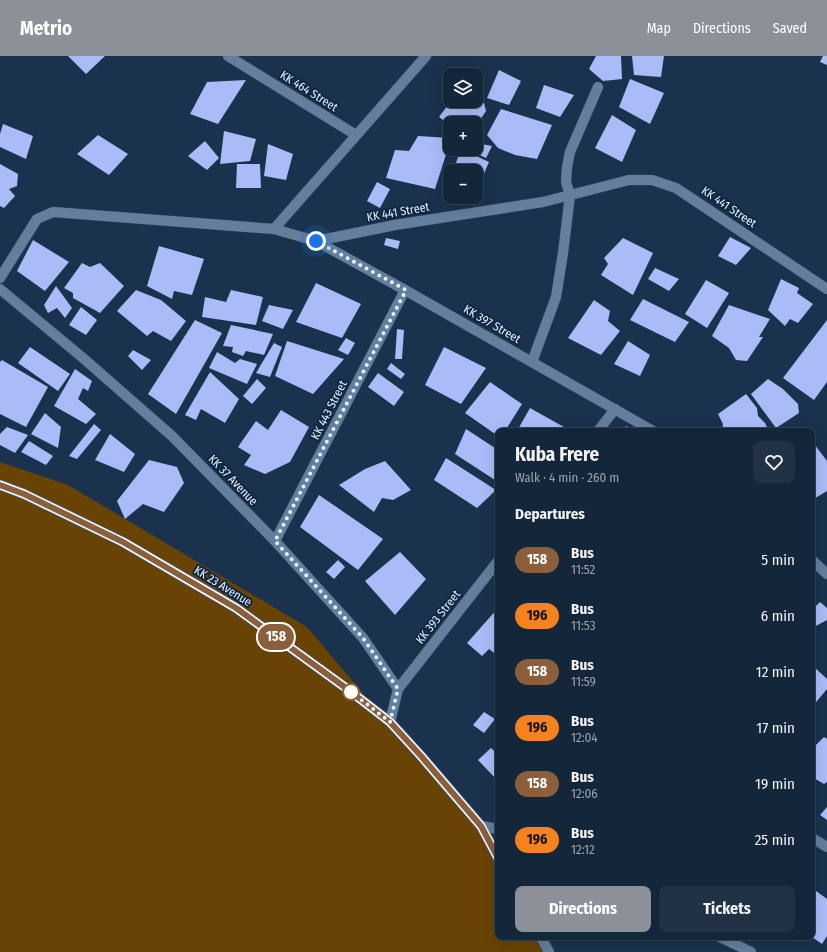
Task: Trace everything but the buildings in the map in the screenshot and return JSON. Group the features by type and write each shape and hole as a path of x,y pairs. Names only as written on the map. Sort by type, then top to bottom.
{"street":[{"name":"KK 464 Street","path":"228,56 356,135"},
{"path":"274,229 426,56"},
{"path":"532,362 556,297 570,195 566,182 570,152 598,87"},
{"name":"KK 441 Street","path":"0,278 37,219 53,212 274,229 316,241 395,225 543,202 629,180 652,180 676,188 827,289"},
{"name":"KK 397 Street","path":"316,241 406,290 648,428"},
{"name":"KK 37 Avenue","path":"0,289 84,358 172,436 275,541 363,638 398,689"},
{"name":"KK 443 Street","path":"275,541 406,290"},
{"path":"600,428 615,408"},
{"name":"KK 23 Avenue","path":"0,485 24,494 123,542 236,608 346,688 390,722 421,756 481,826 495,852"},
{"path":"815,563 827,574"},
{"name":"KK 393 Street","path":"398,689 495,565"},
{"path":"390,722 398,689"},
{"path":"481,826 495,828"},
{"path":"815,840 827,847"},
{"path":"543,940 549,952"},
{"path":"726,940 751,952"}],"shaded area":[{"path":"0,462 68,485 307,627 475,826 495,861 495,940 540,940 546,952 0,952"}],"bus line":[{"name":"158","path":"0,485 24,494 123,542 236,608 346,688 390,722 421,756 481,826 495,852"}],"route":[{"path":"316,241 406,290 275,541 363,638 398,689 390,722 346,688 351,692"}]}
